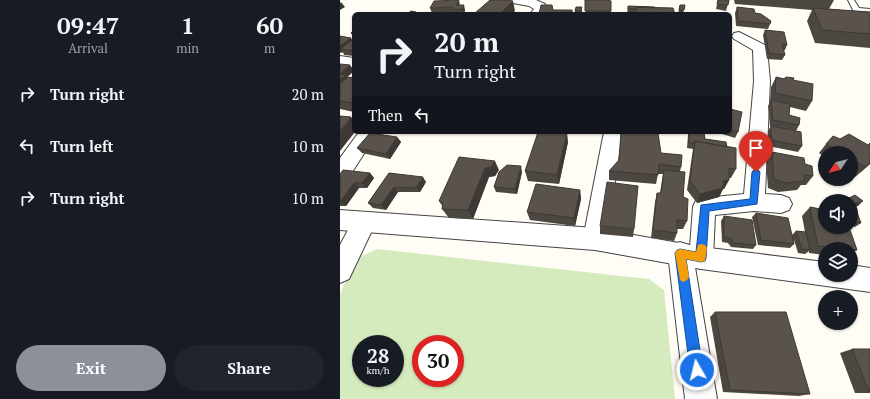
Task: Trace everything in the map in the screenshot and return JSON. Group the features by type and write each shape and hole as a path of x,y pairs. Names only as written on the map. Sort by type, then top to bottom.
{"street":[{"path":"518,0 534,3 540,7 539,12"},
{"path":"739,36 760,48 762,81 754,202"},
{"path":"340,61 352,63"},
{"path":"340,174 368,134"},
{"path":"595,239 613,134"},
{"path":"701,399 690,255 704,207 754,202 781,204"},
{"path":"340,220 595,239 690,255 818,273"},
{"path":"340,271 364,222"},
{"path":"858,278 870,280"}],"lane":[{"path":"851,0 857,10 870,11"}],"green space":[{"path":"377,249 649,279 664,290 675,399 340,399 340,294 357,258"}],"building":[{"path":"459,0 456,5 464,5 462,9 453,10 453,7 430,8 434,1"},
{"path":"490,0 513,1 502,12 476,12"},
{"path":"585,0 611,1 611,11 585,11"},
{"path":"718,0 729,0 728,5 717,4"},
{"path":"541,5 552,5 553,10 572,10 572,12 539,12"},
{"path":"680,5 685,5 684,10 679,10"},
{"path":"628,6 655,8 636,7 636,9 628,9"},
{"path":"576,7 582,7 581,11 575,11"},
{"path":"636,7 673,8 674,12 636,12"},
{"path":"737,7 754,9 755,13 761,14 771,21 770,24 738,21"},
{"path":"813,8 870,12 870,34 822,30"},
{"path":"765,30 784,32 787,45 782,44 785,55 769,53"},
{"path":"340,36 351,38 340,46"},
{"path":"352,40 352,51 341,49"},
{"path":"340,64 350,65 340,74"},
{"path":"340,74 346,75 340,80"},
{"path":"348,77 352,78 352,103 340,101 340,84"},
{"path":"776,77 784,79 786,77 794,78 793,80 813,84 812,101 775,93"},
{"path":"771,100 790,104 789,115 800,118 799,125 773,120"},
{"path":"732,110 742,112 738,132 732,130"},
{"path":"340,116 351,117 340,131"},
{"path":"771,126 801,132 802,146 771,140"},
{"path":"369,134 397,137 386,154 357,148"},
{"path":"537,134 567,134 557,175 525,171"},
{"path":"621,134 658,134 661,153 682,155 681,167 659,164 658,175 609,171 619,160"},
{"path":"689,134 704,134 705,139 726,142 727,147 695,141 695,143 689,143"},
{"path":"849,134 868,145 870,143 870,163 865,167 858,163 858,146 829,146 826,144 833,136 840,139"},
{"path":"695,141 736,148 736,169 729,168 729,180 723,181 723,188 700,194 690,181"},
{"path":"772,152 804,158 805,164 812,166 813,176 804,175 804,181 785,183 774,179"},
{"path":"459,157 495,161 491,167 485,168 468,210 442,209 443,203 439,201"},
{"path":"507,165 521,166 515,189 494,187 499,172"},
{"path":"343,170 370,173 362,183 354,183 340,202 340,174"},
{"path":"664,170 685,172 683,197 688,199 687,221 677,220 677,233 653,230 657,193 661,193"},
{"path":"389,173 423,177 416,188 394,187 381,205 368,203"},
{"path":"607,182 638,186 634,229 600,226"},
{"path":"536,184 580,190 574,218 527,212"},
{"path":"858,197 863,201 858,202"},
{"path":"810,207 818,209 818,234 851,234 854,242 818,242 818,246"},
{"path":"756,213 788,218 794,244 761,240"},
{"path":"858,215 861,223 858,222"},
{"path":"724,216 752,220 756,245 734,243 731,239 724,237"},
{"path":"796,231 806,232 810,250 802,249"},
{"path":"715,312 786,312 810,394 730,390"},
{"path":"852,349 870,349 870,391 869,391"}],"slow traffic":[{"path":"683,277 680,253 701,258 701,248"}],"route":[{"path":"697,370 680,253 701,258 704,207 754,202 756,172"}]}
